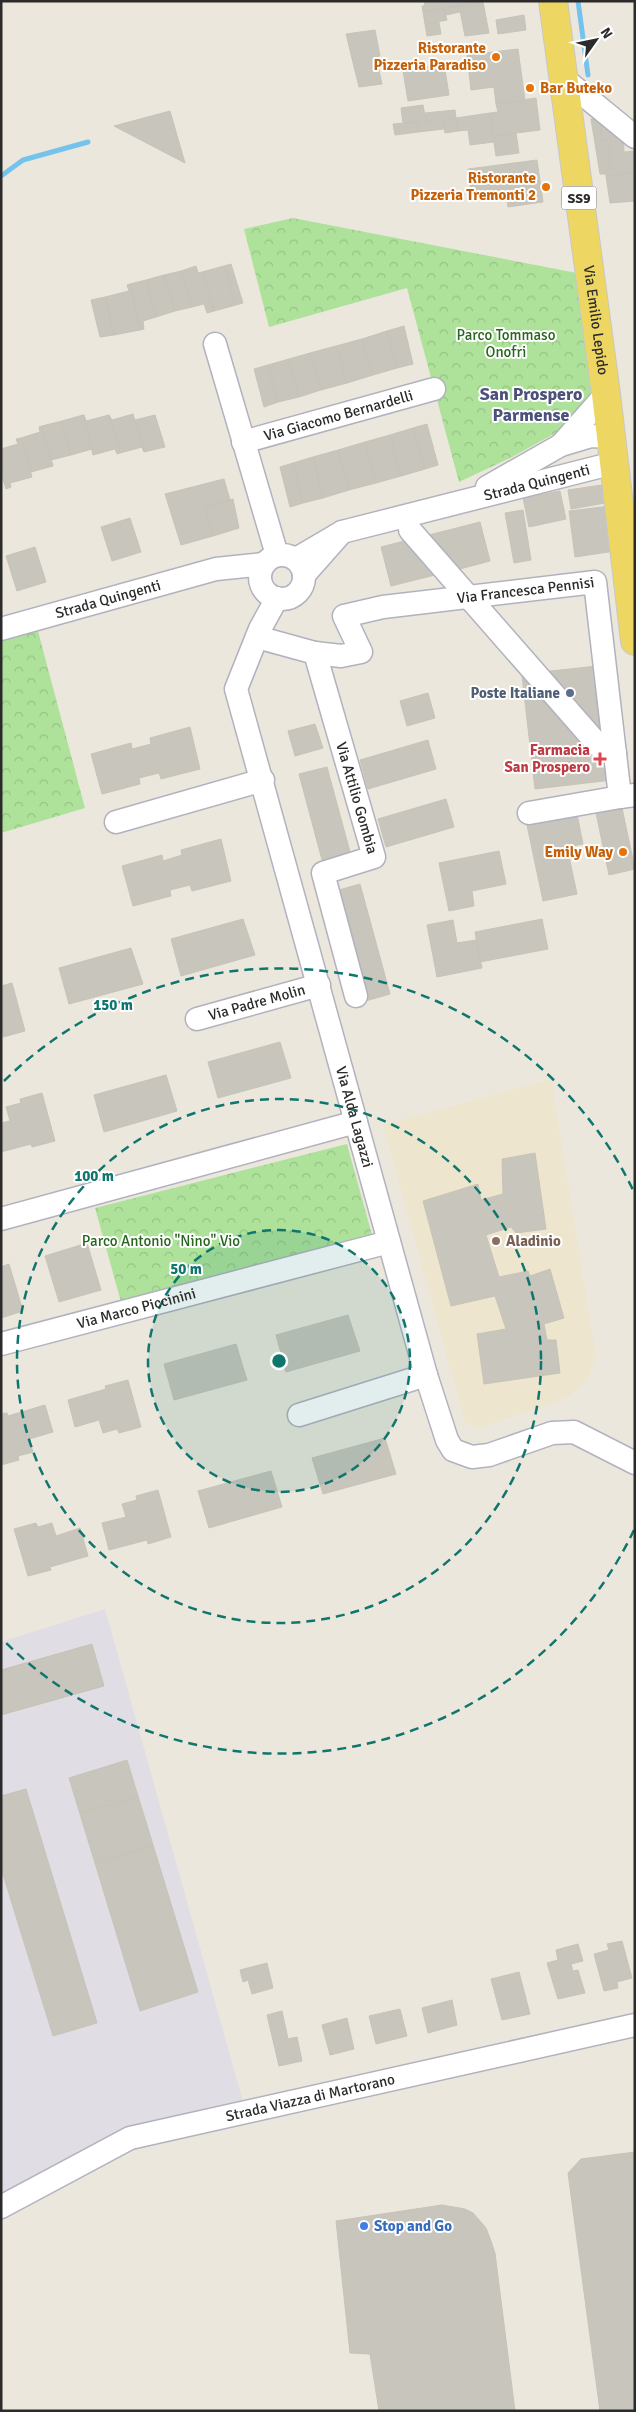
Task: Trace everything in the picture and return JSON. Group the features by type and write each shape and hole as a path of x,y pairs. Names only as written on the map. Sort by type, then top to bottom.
{"main road":[{"name":"Via Emilio Lepido","path":"553,1 606,394 635,641"}],"street":[{"path":"563,78 635,137"},
{"name":"Via Giacomo Bernardelli","path":"215,344 243,442 285,563"},
{"name":"Via Giacomo Bernardelli","path":"243,442 434,390"},
{"name":"Strada Quingenti","path":"561,445 606,394"},
{"name":"Strada Quingenti","path":"460,502 561,445 591,436 612,450"},
{"name":"Strada Quingenti","path":"1,629 216,569 285,563 342,532 460,502 612,450"},
{"path":"410,530 600,747 615,753"},
{"path":"216,569 270,592 291,597 297,594 301,588 285,563 260,574 270,592"},
{"name":"Via Francesca Pennisi","path":"315,653 341,656 361,652 344,616 383,607 595,582 615,753 628,796"},
{"name":"Via Alda Lagazzi","path":"270,592 257,637 236,688 426,1375 447,1440 453,1450 472,1457 489,1455 552,1432 574,1432 635,1462"},
{"path":"257,637 315,653"},
{"name":"Via Attilio Gombia","path":"315,653 374,857 323,873 356,996"},
{"path":"116,822 263,780"},
{"path":"529,813 628,796"},
{"name":"Via Padre Molin","path":"196,1019 319,985"},
{"path":"1,1219 356,1122"},
{"name":"Via Marco Piccinini","path":"1,1344 389,1242"},
{"path":"299,1414 426,1375"},
{"name":"Strada Viazza di Martorano","path":"1,2207 130,2138 635,2025"}],"shaded area":[{"name":"Aladinio","path":"551,1079 596,1357 586,1382 566,1398 476,1429 465,1422 383,1125"},
{"path":"105,1609 243,2102 1,2198 1,1642"}],"green space":[{"name":"Parco Tommaso Onofri","path":"293,218 577,273 594,389 568,426 512,457 459,482 407,288 269,327 244,229"},
{"path":"38,631 85,808 1,833 1,641"},
{"name":"Parco Antonio \"Nino\" Vio","path":"347,1144 372,1235 121,1302 95,1208"}],"building":[{"path":"424,1 483,2 423,12 422,6 425,6"},
{"path":"483,2 489,33 465,36 459,6"},
{"path":"459,6 460,12 446,15 444,9"},
{"path":"444,9 447,20 425,24 423,12"},
{"path":"524,15 526,30 498,34 496,20"},
{"path":"439,22 441,34 427,36 425,24"},
{"path":"375,30 380,56 376,57 382,84 359,87 346,34"},
{"path":"518,49 525,100 496,104 494,87 471,90 467,55"},
{"path":"444,64 449,95 408,101 403,71"},
{"path":"536,98 540,130 493,136 490,113 498,112 496,104"},
{"path":"423,105 426,121 403,123 401,108"},
{"path":"455,110 456,118 426,121 425,113"},
{"path":"170,111 185,163 114,126"},
{"path":"490,113 494,142 470,145 468,130 458,131 456,118"},
{"path":"456,118 458,131 445,133 443,120"},
{"path":"599,118 602,140 610,139 610,170 605,171 605,174 600,174 591,119"},
{"path":"443,120 444,129 418,132 417,122"},
{"path":"417,122 418,132 395,135 393,124"},
{"path":"600,122 623,128 624,152 635,151 635,172 606,176 605,171 610,170 610,139 602,140"},
{"path":"516,133 519,153 496,156 493,136"},
{"path":"537,160 543,202 508,207 507,196 472,201 468,169"},
{"path":"635,172 635,201 610,203 606,176"},
{"path":"231,264 243,303 236,305 224,266"},
{"path":"196,266 198,273 202,272 214,311 207,313 204,304 192,307 181,271"},
{"path":"224,266 236,305 214,311 202,272"},
{"path":"181,271 192,307 175,311 164,275"},
{"path":"164,275 175,311 156,317 146,280"},
{"path":"146,280 156,317 143,321 144,329 140,330 130,284"},
{"path":"130,284 140,330 114,335 105,297 129,291 127,285"},
{"path":"105,297 114,335 100,337 91,300"},
{"path":"404,326 413,364 397,368 387,331"},
{"path":"387,331 397,368 373,375 362,339"},
{"path":"362,339 373,375 347,383 336,346"},
{"path":"336,346 347,383 321,390 310,353"},
{"path":"310,353 321,390 299,397 289,359"},
{"path":"289,359 299,397 278,402 268,365"},
{"path":"268,365 278,402 264,407 254,369"},
{"path":"133,414 144,452 142,447 120,453 109,415 112,420"},
{"path":"83,415 92,449 71,455 62,421"},
{"path":"83,415 86,421 109,415 120,453 117,454 115,449 93,455"},
{"path":"155,415 165,447 144,452 135,420"},
{"path":"62,421 71,455 51,460 42,426"},
{"path":"427,424 438,465 425,469 413,428"},
{"path":"42,426 53,466 31,472 21,438 40,432 39,427"},
{"path":"413,428 425,469 401,476 390,435"},
{"path":"390,435 401,476 376,483 365,442"},
{"path":"21,438 32,477 10,483 11,487 6,489 1,473 1,449 18,444 16,439"},
{"path":"365,442 376,483 349,490 338,450"},
{"path":"338,450 349,490 323,498 313,457"},
{"path":"313,457 323,498 303,503 293,463"},
{"path":"293,463 303,503 290,507 280,467"},
{"path":"224,479 230,500 205,507 213,536 181,545 165,494"},
{"path":"602,485 605,503 571,509 568,490"},
{"path":"560,491 566,519 529,527 523,498"},
{"path":"233,499 239,528 213,536 205,507"},
{"path":"610,506 615,551 575,557 569,511"},
{"path":"523,510 531,560 514,563 505,513"},
{"path":"130,518 141,552 112,561 101,527"},
{"path":"480,522 490,561 456,570 425,536"},
{"path":"412,539 443,573 391,586 381,547"},
{"path":"35,547 46,582 17,591 6,556"},
{"path":"597,666 608,745 542,672"},
{"path":"530,674 609,759 612,780 535,789 522,676"},
{"path":"428,693 435,718 407,726 400,701"},
{"path":"315,724 323,748 295,756 288,731"},
{"path":"190,727 200,769 161,779 159,773 139,778 140,784 102,794 91,754 131,743 132,749 151,744 150,738"},
{"path":"428,740 436,769 368,789 360,760"},
{"path":"327,767 350,852 322,860 299,774"},
{"path":"446,799 454,827 386,847 378,819"},
{"path":"622,808 635,869 609,875 596,813"},
{"path":"577,814 583,844 567,847 577,894 543,901 527,825"},
{"path":"221,839 231,881 192,891 190,885 170,890 171,896 133,906 122,866 162,855 163,861 182,855 181,850"},
{"path":"499,851 506,884 472,891 474,906 449,911 439,863"},
{"path":"360,884 390,994 362,1002 332,892"},
{"path":"243,919 255,955 181,976 171,939"},
{"path":"542,919 548,949 480,962 475,932"},
{"path":"453,920 457,943 476,940 482,968 437,977 427,925"},
{"path":"131,948 143,984 69,1004 59,968"},
{"path":"12,983 25,1031 3,1037 1,986"},
{"path":"280,1042 291,1078 218,1098 208,1062"},
{"path":"166,1075 177,1111 104,1132 94,1095"},
{"path":"42,1093 55,1141 32,1147 31,1144 1,1152 1,1123 10,1121 6,1107 21,1103 20,1099"},
{"path":"535,1153 546,1229 516,1233 511,1227 486,1235 499,1277 528,1271 530,1276 550,1269 564,1318 544,1324 547,1340 556,1340 560,1373 484,1384 477,1334 506,1329 495,1296 451,1306 423,1201 478,1184 481,1200 503,1194 502,1159"},
{"path":"87,1243 101,1290 59,1302 45,1256"},
{"path":"9,1264 23,1311 1,1318 1,1267"},
{"path":"348,1315 360,1351 286,1372 276,1335"},
{"path":"236,1344 247,1380 174,1400 164,1364"},
{"path":"128,1380 141,1427 119,1433 117,1429 103,1433 99,1420 75,1427 68,1400 106,1389 105,1386"},
{"path":"45,1405 53,1432 29,1439 33,1452 18,1456 19,1460 1,1465 1,1414 7,1413 8,1416"},
{"path":"385,1438 396,1474 323,1494 312,1458"},
{"path":"271,1471 282,1507 209,1528 198,1491"},
{"path":"158,1490 171,1537 148,1544 147,1540 109,1550 102,1523 126,1517 122,1504 137,1500 136,1496"},
{"path":"36,1523 38,1527 52,1523 56,1536 80,1528 88,1556 50,1567 51,1570 28,1576 14,1529"},
{"path":"92,1644 104,1686 1,1715 1,1670"},
{"path":"127,1760 138,1796 80,1814 69,1778"},
{"path":"26,1789 97,2023 53,2036 1,1868 1,1796"},
{"path":"138,1796 153,1845 95,1863 80,1814"},
{"path":"153,1845 198,1992 140,2011 95,1863"},
{"path":"622,1941 632,1978 617,1982 618,1988 604,1991 594,1954 609,1950 607,1944"},
{"path":"578,1944 583,1961 571,1964 573,1971 578,1970 585,1993 558,1999 547,1963 558,1960 556,1950"},
{"path":"267,1963 273,1988 252,1994 248,1980 243,1982 240,1970"},
{"path":"519,1972 530,2014 502,2020 491,1979"},
{"path":"452,2000 457,2025 428,2033 422,2008"},
{"path":"400,2009 407,2036 376,2044 369,2016"},
{"path":"282,2011 288,2039 297,2037 302,2061 279,2066 267,2015"},
{"path":"347,2018 354,2049 330,2055 322,2025"},
{"path":"635,2152 635,2411 600,2411 568,2173 581,2159"},
{"path":"442,2205 465,2209 473,2213 486,2228 491,2241 495,2253 515,2411 379,2411 370,2354 350,2353 336,2221"}],"waterway":[{"path":"578,1 588,75"},
{"path":"1,176 23,160 88,142"}],"place":[{"name":"Ristorante Pizzeria Paradiso","path":"496,57"},
{"name":"Bar Buteko","path":"530,88"},
{"name":"Ristorante Pizzeria Tremonti 2","path":"546,187"},
{"name":"Poste Italiane","path":"570,693"},
{"name":"Farmacia San Prospero","path":"600,759"},
{"name":"Emily Way","path":"623,852"},
{"name":"Aladinio","path":"496,1241"},
{"name":"Stop and Go","path":"364,2226"}],"district":[{"name":"San Prospero Parmense","path":"531,404"}]}
